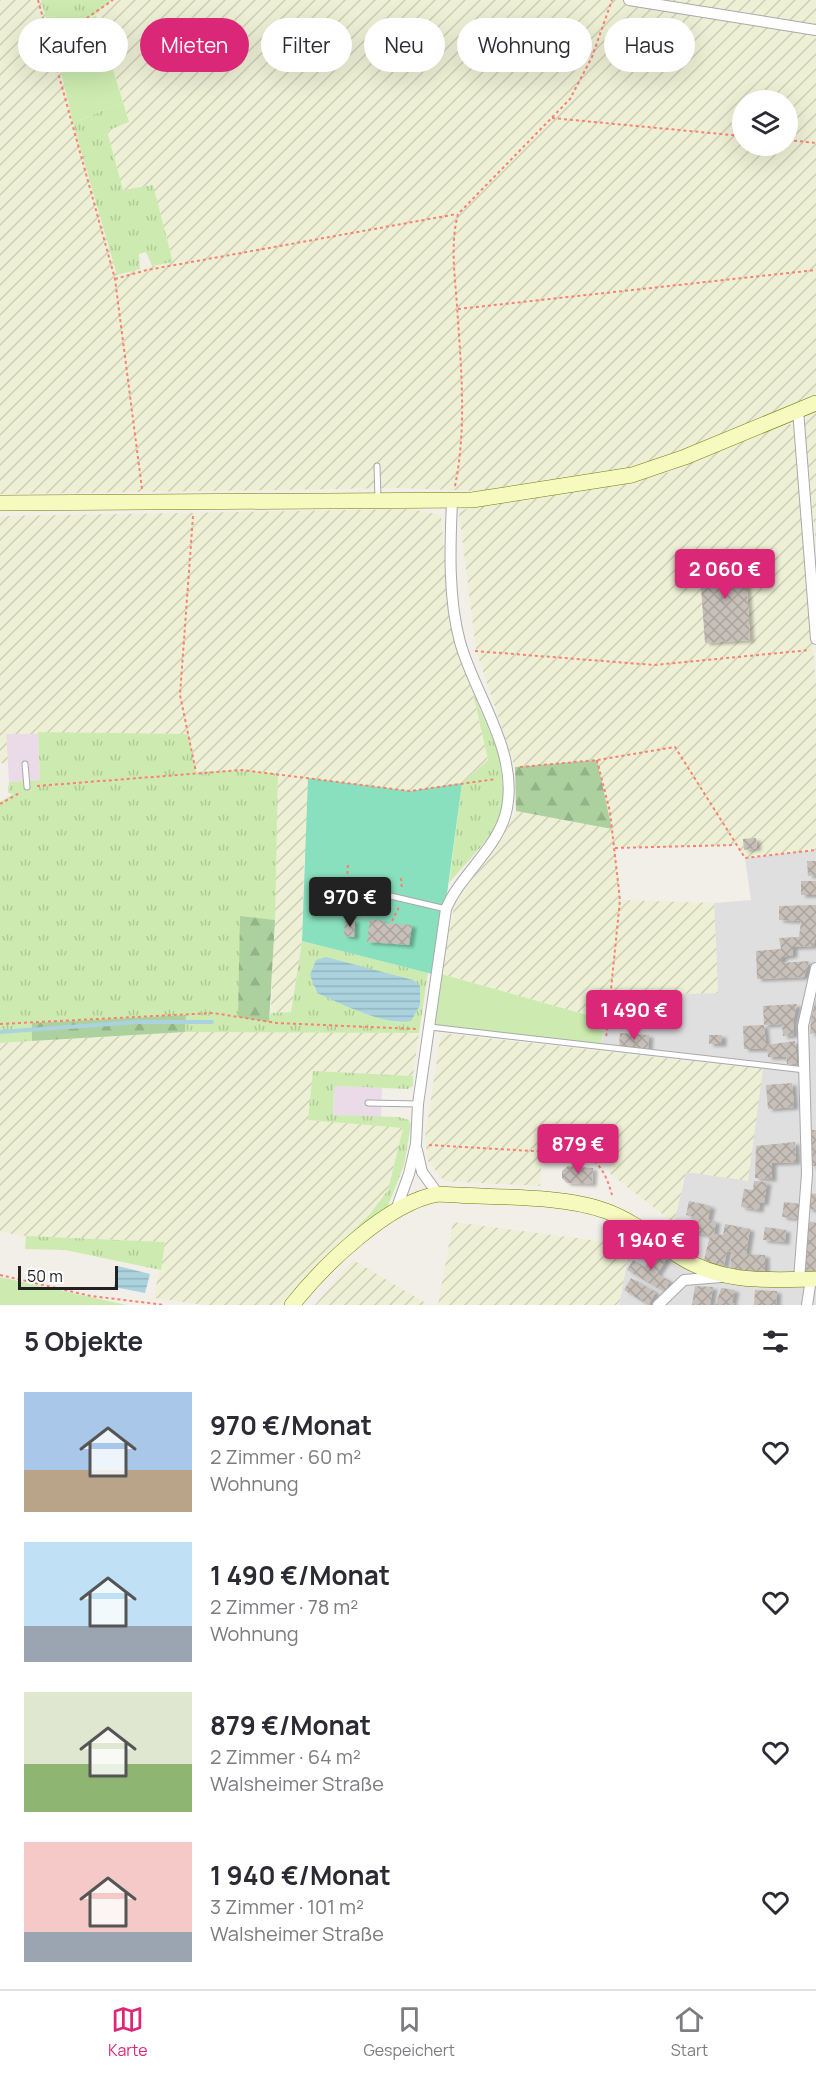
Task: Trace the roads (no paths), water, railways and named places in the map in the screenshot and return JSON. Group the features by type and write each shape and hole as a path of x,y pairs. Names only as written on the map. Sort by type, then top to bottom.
{"street":[{"path":"629,0 816,30"},
{"path":"0,502 378,499 452,501 632,475 685,457 816,404"},
{"path":"798,410 816,639"},
{"path":"396,1210 410,1174 416,1144 418,1104 446,909 451,896 497,835 507,809 508,773 464,653 454,608 452,501"},
{"path":"807,1305 809,1280 806,1071 803,1026 816,968"},
{"path":"416,1144 422,1172 438,1194"},
{"path":"292,1305 346,1250 396,1210 420,1197 438,1194 578,1204 604,1210 627,1220 688,1262 725,1276 756,1281 809,1280"},
{"path":"658,1305 684,1280 725,1276"}],"lane":[{"path":"376,466 378,499"},
{"path":"25,764 27,787"},
{"path":"382,894 446,909"},
{"path":"428,1028 806,1071"},
{"path":"368,1103 418,1104"}],"water":[{"path":"326,957 413,980 420,986 420,1005 411,1021 400,1022 376,1017 317,993 310,975 316,960"},
{"path":"118,1266 150,1274 145,1293 114,1287"}],"waterway":[{"path":"0,1032 138,1022 212,1022"}]}
